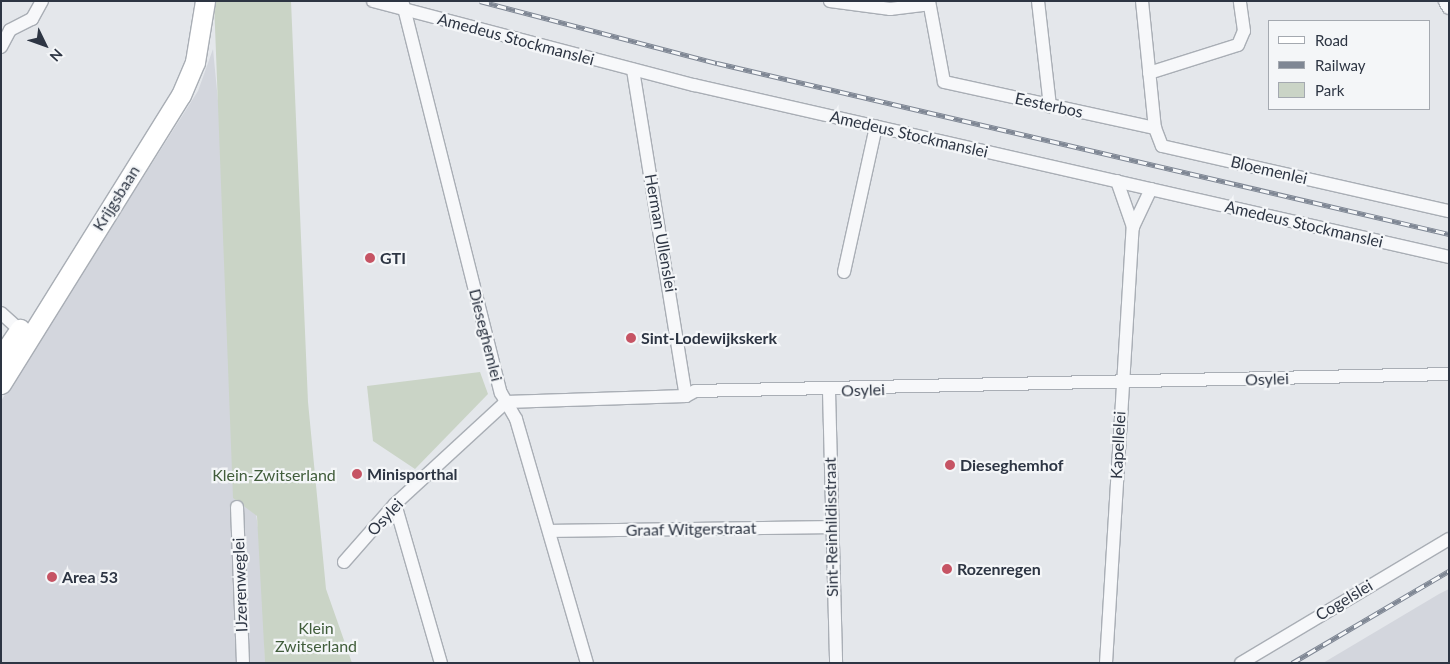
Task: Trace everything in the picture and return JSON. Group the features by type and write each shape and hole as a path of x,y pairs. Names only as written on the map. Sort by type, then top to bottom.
{"main road":[{"name":"Krijgsbaan","path":"1,384 24,334 174,89 191,42 196,1"},
{"name":"Krijgsbaan","path":"1,358 24,334 180,95 199,49 205,1"}],"street":[{"path":"1,47 10,30 32,18 42,1"},
{"name":"Amedeus Stockmanslei","path":"373,1 403,5 633,70 1449,257"},
{"path":"830,1 890,10 929,3"},
{"path":"1038,1 1050,106"},
{"name":"Bloemenlei","path":"1142,1 1155,128 1158,141 1165,147 1449,211"},
{"path":"1149,73 1238,45 1244,32 1240,1"},
{"path":"1446,1 1449,6"},
{"name":"Eesterbos","path":"929,3 944,82 1155,128"},
{"name":"Dieseghemlei","path":"403,5 506,402 516,419 551,532 587,663"},
{"name":"Herman Ullenslei","path":"633,70 686,396"},
{"path":"844,272 876,126"},
{"name":"Kapellelei","path":"1117,181 1133,227"},
{"name":"Kapellelei","path":"1106,663 1133,227 1151,190"},
{"path":"1,313 24,334"},
{"name":"Osylei","path":"344,562 395,504 506,402 686,396 695,391 830,391 1449,374"},
{"name":"Sint-Reinhildisstraat","path":"830,391 830,527 836,663"},
{"path":"395,504 441,663"},
{"name":"IJzerenweglei","path":"237,507 243,663"},
{"name":"Graaf Witgerstraat","path":"551,532 830,527"},
{"name":"Cogelslei","path":"1241,663 1449,539"}],"shaded area":[{"path":"213,49 221,132 227,323 262,554 265,663 1,663 1,401 198,91"},
{"path":"1449,589 1449,663 1323,663 1439,594"}],"green space":[{"name":"Klein-Zwitserland","path":"214,1 291,1 308,402 326,589 352,663 265,663 257,516 233,498"},
{"path":"480,372 488,394 415,469 373,441 367,386"}],"railway":[{"path":"480,1 717,63 1449,234"},
{"path":"1292,663 1449,571"}],"place":[{"name":"GTI","path":"370,258"},
{"name":"Sint-Lodewijkskerk","path":"631,338"},
{"name":"Dieseghemhof","path":"950,465"},
{"name":"Minisporthal","path":"357,474"},
{"name":"Rozenregen","path":"947,569"},
{"name":"Area 53","path":"52,577"}],"park label":[{"name":"Klein Zwitserland","path":"316,637"}]}
